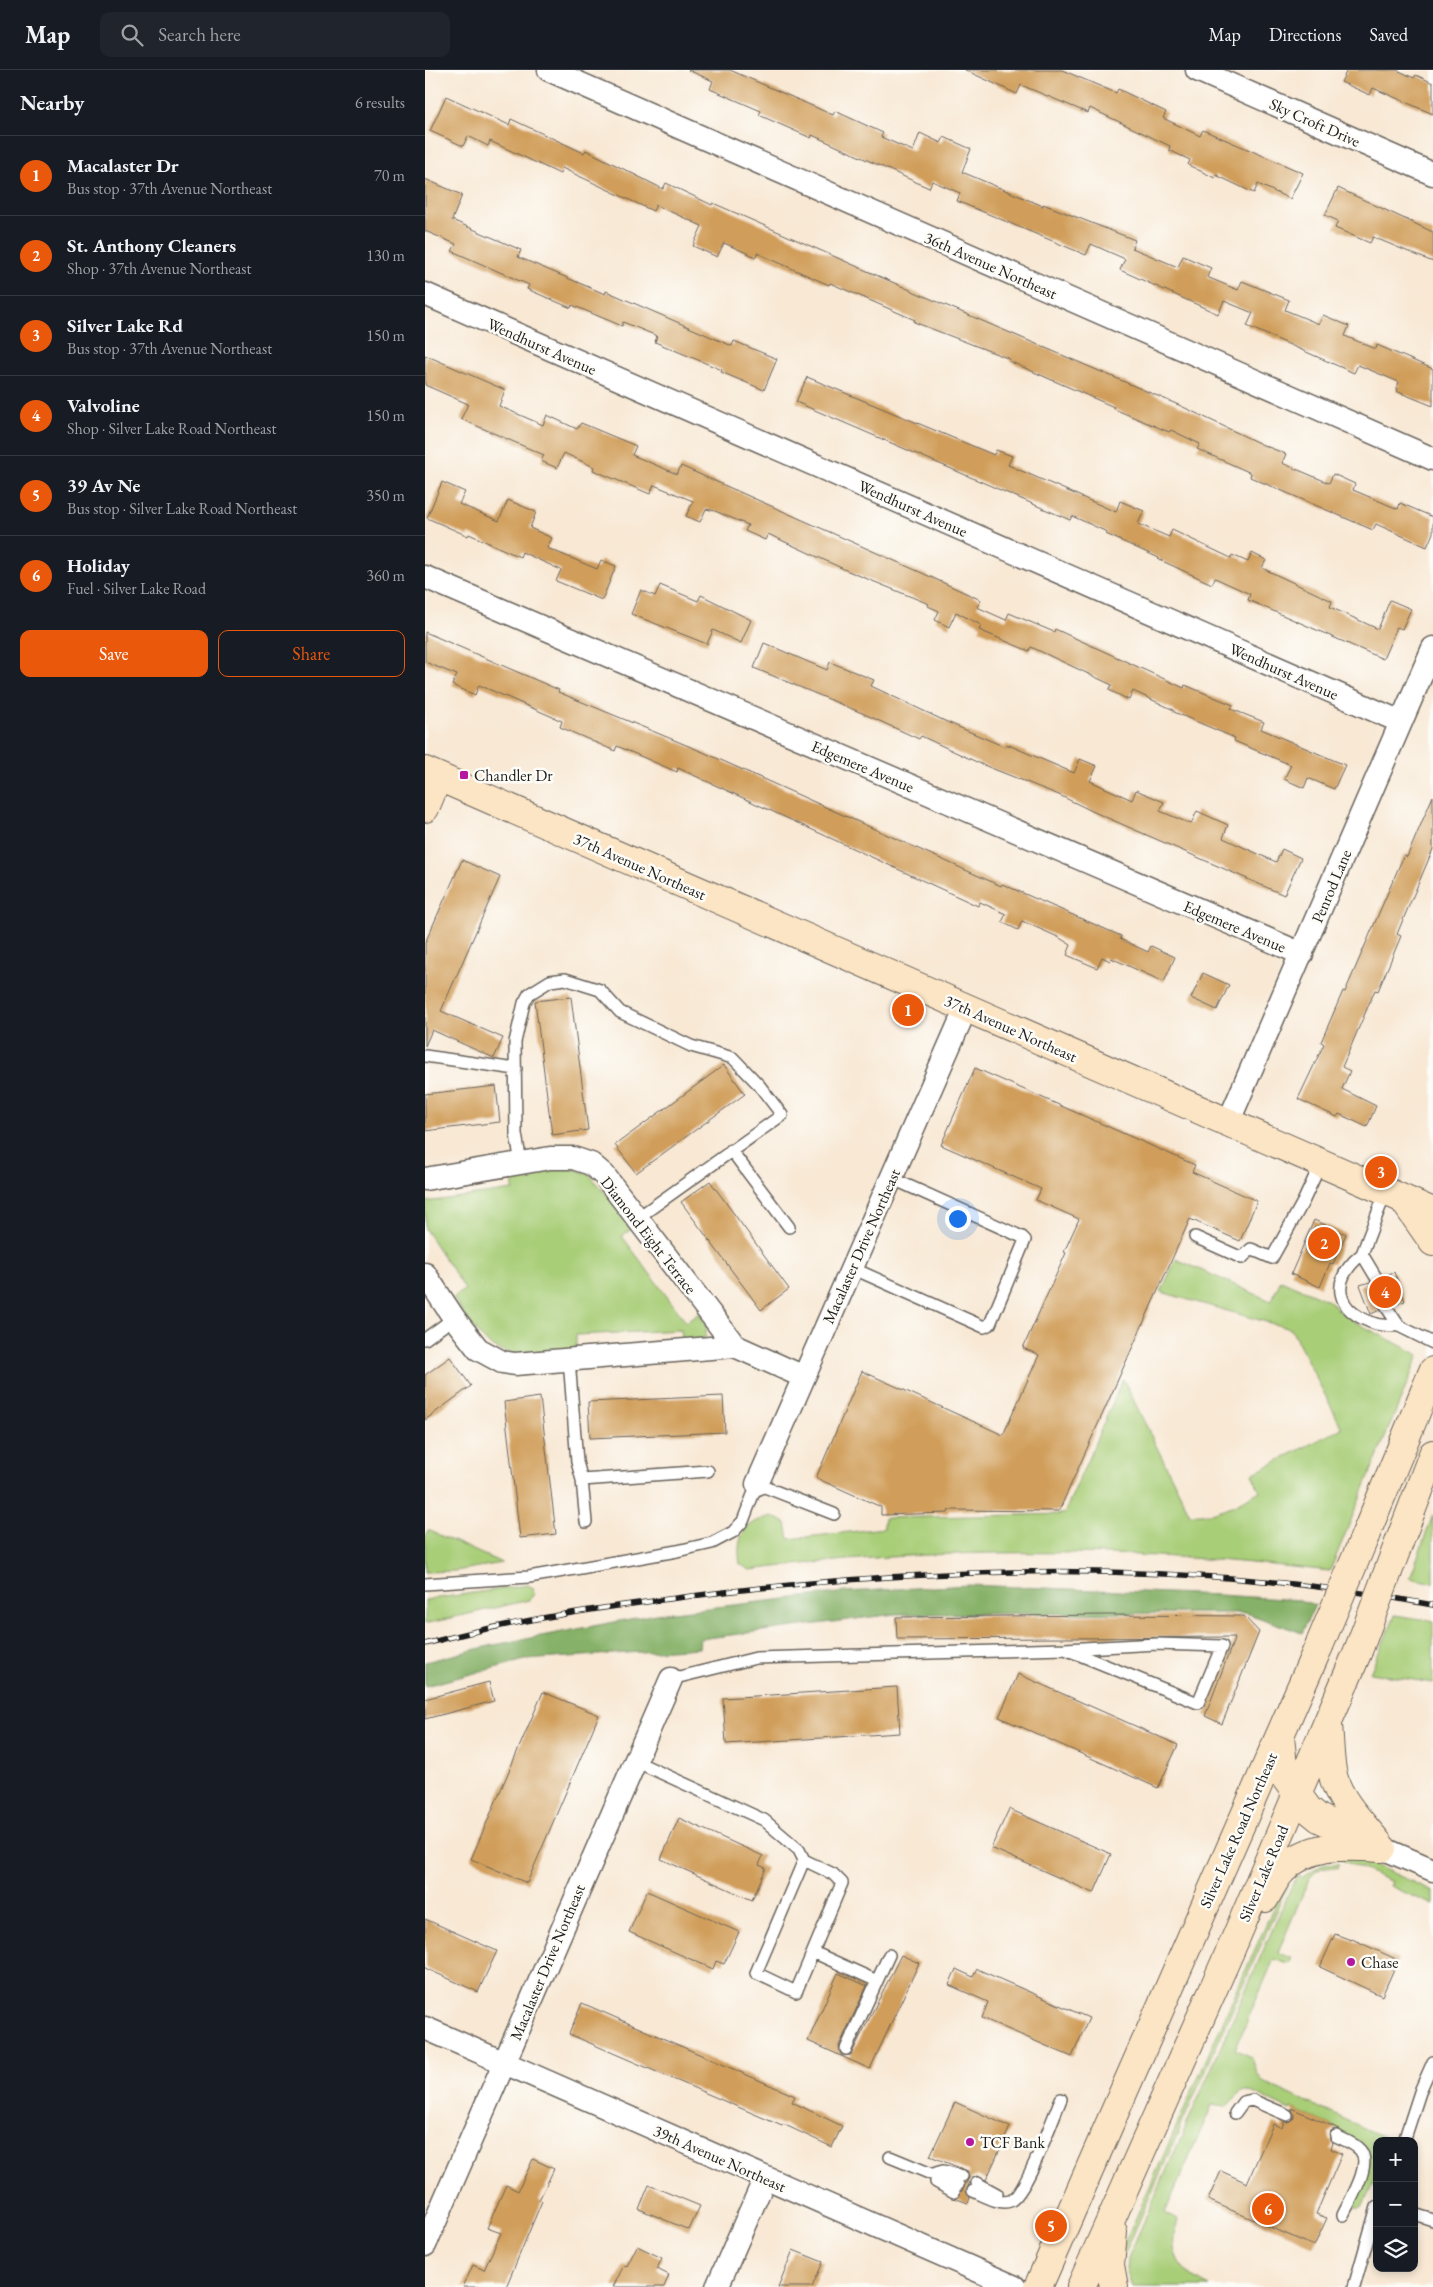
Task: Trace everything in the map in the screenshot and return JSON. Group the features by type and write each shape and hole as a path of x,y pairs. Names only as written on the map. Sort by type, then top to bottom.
{"main road":[{"path":"425,808 432,774"},
{"name":"37th Avenue Northeast","path":"432,774 1433,1212"},
{"path":"1394,1195 1433,1242"},
{"name":"Silver Lake Road Northeast","path":"1038,2287 1319,1646 1433,1371"},
{"name":"Silver Lake Road","path":"1081,2287 1231,1949 1328,1723 1358,1651 1433,1454"},
{"path":"1328,1723 1332,1769 1337,1787 1348,1805 1382,1848"},
{"path":"1280,1734 1284,1776 1308,1809 1319,1818 1382,1848"},
{"path":"1231,1949 1282,1871 1302,1857 1318,1849 1336,1846 1382,1848"},
{"path":"1114,2287 1110,2266 1115,2211"}],"street":[{"name":"36th Avenue Northeast","path":"549,70 1433,460"},
{"name":"Sky Croft Drive","path":"1197,70 1433,174"},
{"name":"Wendhurst Avenue","path":"425,294 1401,722"},
{"name":"Edgemere Avenue","path":"425,577 1302,954"},
{"name":"Penrod Lane","path":"1228,1123 1433,648"},
{"name":"Macalaster Drive Northeast","path":"757,1484 966,1008"},
{"name":"Diamond Eight Terrace","path":"425,1179 550,1158 573,1158 591,1164 604,1175 735,1346 804,1377"},
{"name":"Diamond Eight Terrace","path":"425,1274 478,1348 502,1362 515,1364 735,1346"},
{"name":"Macalaster Drive Northeast","path":"425,2245 671,1679"},
{"path":"1382,1848 1433,1870"},
{"name":"39th Avenue Northeast","path":"425,2028 1015,2287"},
{"path":"717,2287 765,2178"}],"lane":[{"path":"521,1163 516,1134 515,1042 529,994 550,981 565,979 600,990 620,1012 691,1046 733,1058 759,1085 782,1115 636,1219"},
{"path":"425,1056 516,1069"},
{"path":"731,1150 789,1227"},
{"path":"1195,1236 1241,1258 1251,1249 1272,1258 1303,1202 1321,1164"},
{"path":"852,1268 984,1326 990,1324 1025,1240 1022,1236 891,1178"},
{"path":"1394,1195 1362,1254 1354,1261 1340,1282 1340,1295 1344,1304 1354,1314 1377,1324 1399,1326 1433,1343"},
{"path":"1362,1254 1377,1279"},
{"path":"1387,1308 1399,1326"},
{"path":"425,1339 455,1318"},
{"path":"569,1360 577,1462 582,1480 586,1522"},
{"path":"582,1480 708,1471"},
{"path":"425,1584 529,1577 677,1552 712,1543 733,1532 743,1521 757,1484 834,1514"},
{"path":"671,1679 756,1658 1065,1649 1157,1644 1222,1646 1198,1703 1065,1649"},
{"path":"635,1761 764,1820 799,1850 804,1860 833,1874 842,1884 796,1992 756,1973 804,1860"},
{"path":"813,1952 877,1981"},
{"path":"846,2049 889,1954"},
{"path":"1405,2137 1421,2089 1433,2062"},
{"path":"973,2191 1005,2201 1016,2197 1027,2180 1061,2098"},
{"path":"1235,2113 1243,2102 1252,2100 1287,2115"},
{"path":"1336,2136 1357,2147 1365,2158 1364,2168 1343,2215"},
{"path":"891,2157 958,2184"},
{"path":"1418,2215 1433,2220"},
{"path":"1354,2287 1373,2221"}],"green space":[{"path":"568,1167 589,1174 634,1227 622,1236 686,1322 700,1313 707,1328 705,1338 683,1344 681,1330 576,1335 576,1351 531,1355 509,1353 498,1349 485,1341 475,1330 453,1298 465,1289 425,1229 425,1202 513,1190 513,1172"},
{"path":"1176,1259 1271,1301 1281,1280 1331,1302 1338,1310 1355,1322 1419,1355 1330,1571 1192,1558 1065,1553 975,1553 885,1557 750,1570 740,1564 739,1546 744,1532 754,1523 772,1516 786,1523 789,1539 884,1528 884,1518 1064,1514 1123,1379 1190,1514 1218,1511 1235,1505 1260,1491 1252,1474 1342,1428 1291,1329 1161,1292"},
{"path":"1433,1515 1433,1583 1410,1578"},
{"path":"428,1530 502,1563 455,1571 425,1572 425,1537"},
{"path":"528,1585 533,1588 534,1594 529,1600 425,1624 425,1600"},
{"path":"968,1585 1219,1595 1299,1600 1315,1605 1302,1633 1246,1613 895,1614 700,1639 699,1648 525,1660 425,1686 425,1662 489,1646 656,1614 846,1592"},
{"path":"1395,1615 1433,1621 1433,1683 1370,1673"},
{"path":"1337,1854 1352,1855 1433,1891 1433,1905 1390,1886 1392,1882 1337,1858 1323,1860 1303,1872 1300,1868 1313,1860"},
{"path":"1325,1863 1339,1864 1337,1868 1321,1868 1309,1879 1278,1952 1291,1958 1291,1962 1288,1964 1274,1959 1235,2049 1252,2058 1257,2073 1263,2082 1384,2137 1373,2137 1373,2184 1363,2206 1358,2208 1354,2204 1368,2154 1360,2142 1338,2131 1339,2129 1291,2108 1290,2110 1249,2091 1242,2091 1226,2107 1212,2105 1165,2213 1178,2220 1174,2245 1175,2254 1179,2261 1189,2273 1210,2287 1132,2287 1126,2270 1127,2260 1292,1885 1299,1875 1302,1878"},
{"path":"1291,1877 1122,2260 1123,2247 1275,1904"}],"building":[{"path":"688,70 730,70 833,115 835,111 883,133 881,137 913,151 920,133 941,143 944,137 971,149 962,172 1043,206 1043,204 1135,240 1132,248 1178,267 1183,256 1211,268 1207,277 1238,290 1242,281 1289,300 1285,310 1319,324 1323,315 1349,326 1345,336 1376,349 1377,345 1433,369 1433,406 1396,391 1399,382 1358,365 1354,373 1247,326 1253,313 1224,301 1218,314 1120,270 1125,259 1091,244 1086,255 957,201 960,193 932,181 929,188 812,135 811,138 759,115 761,111 710,89 713,81"},
{"path":"965,70 1062,70 1116,93 1118,89 1166,112 1163,118 1200,136 1203,130 1303,173 1290,199 1258,184 1254,193 1216,175 1215,178 1188,165 1190,160 1169,150 1170,146 1090,108 1088,113 1021,85 1017,94"},
{"path":"1347,70 1397,70 1414,78 1416,75 1433,83 1433,114 1373,88 1370,95 1341,82"},
{"path":"446,96 509,125 511,119 584,153 586,150 663,189 666,183 712,205 713,203 1181,406 1286,454 1282,463 1329,483 1333,474 1355,484 1353,490 1398,509 1400,503 1433,517 1433,533 1427,547 1376,524 1373,530 1250,477 1251,473 1197,449 1200,444 1171,430 1169,432 1114,409 1114,407 1009,361 1010,359 914,322 915,320 757,253 756,257 724,243 717,257 693,246 702,226 656,205 653,211 562,168 560,174 490,141 488,146 468,136 463,146 430,131"},
{"path":"425,179 462,195 452,220 521,250 518,257 605,294 606,291 732,346 734,341 777,359 764,390 655,342 657,336 623,322 622,326 572,305 571,308 527,289 529,285 452,251 456,244 425,231"},
{"path":"1338,188 1433,232 1433,262 1373,237 1370,243 1335,228 1338,221 1325,215"},
{"path":"425,355 505,390 499,406 543,425 547,415 577,429 581,423 636,446 632,455 677,474 681,466 981,600 977,607 1006,620 1009,613 1054,632 1055,629 1184,688 1185,685 1233,705 1231,709 1264,722 1261,729 1345,765 1334,789 1308,778 1304,788 1284,779 1291,765 1234,741 1235,738 1174,712 1174,710 1133,691 1129,700 1109,690 1112,685 1031,647 1029,651 979,630 981,625 956,612 949,627 935,620 939,611 928,606 929,604 848,571 768,534 765,540 745,531 748,525 715,511 706,509 700,522 686,516 693,501 654,485 650,494 593,470 594,467 564,453 557,468 541,461 544,455 461,419 468,404 425,385"},
{"path":"807,377 994,455 996,450 1012,456 1008,465 1116,512 1120,501 1144,511 1138,524 1169,537 1172,530 1231,558 1232,555 1248,562 1252,553 1266,560 1262,568 1332,601 1330,607 1378,629 1390,600 1411,609 1402,629 1397,627 1383,659 1248,600 1250,594 1215,578 1212,584 1072,516 1070,520 796,402"},
{"path":"442,482 465,492 459,504 499,521 508,500 536,512 530,528 552,538 547,548 597,569 601,560 616,566 602,600 556,581 561,570 522,552 520,557 427,518"},
{"path":"660,585 698,601 701,595 751,620 741,643 713,630 707,644 631,614 641,590 655,596"},
{"path":"425,632 559,690 558,692 703,752 1001,886 1002,884 1121,936 1120,939 1148,952 1151,946 1175,957 1164,982 1111,958 1110,961 1102,957 1097,968 1067,955 1071,945 1058,937 1022,921 1018,930 1002,922 1006,914 980,902 978,906 678,768 677,772 617,746 615,751 560,727 562,721 479,685 475,695 452,685 457,675 425,662"},
{"path":"764,643 827,670 830,662 874,680 871,686 947,722 1005,747 1006,744 1074,773 1080,759 1097,766 1090,781 1132,800 1136,790 1164,802 1160,811 1191,824 1197,811 1228,825 1223,838 1276,862 1282,849 1301,858 1284,895 1059,795 981,764 921,736 919,739 754,668"},
{"path":"1433,796 1433,849 1397,934 1401,936 1378,991 1375,990 1342,1067 1350,1071 1342,1089 1376,1106 1367,1127 1339,1114 1337,1117 1298,1099 1324,1044 1321,1042 1343,991 1345,992 1404,855 1407,857"},
{"path":"462,860 500,877 441,1011 503,1038 494,1058 432,1030 425,1046 425,943"},
{"path":"1203,973 1229,985 1217,1010 1191,998"},
{"path":"571,997 588,1130 552,1135 535,1001"},
{"path":"724,1065 745,1094 636,1173 615,1145"},
{"path":"975,1068 1195,1165 1192,1172 1257,1201 1240,1241 1190,1219 1059,1511 949,1510 948,1513 881,1515 881,1507 816,1478 862,1371 1003,1435 1039,1355 1023,1348 1066,1253 1064,1252 1079,1219 1036,1200 1041,1189 941,1145"},
{"path":"496,1086 500,1122 425,1131 425,1094"},
{"path":"710,1181 789,1289 761,1310 681,1202"},
{"path":"1314,1220 1346,1234 1333,1264 1330,1263 1320,1287 1291,1274"},
{"path":"1394,1272 1405,1301 1394,1305 1390,1301 1383,1302 1380,1305 1380,1310 1371,1314 1360,1285 1370,1282 1374,1286 1380,1286 1384,1282 1384,1276"},
{"path":"450,1357 471,1386 425,1420 425,1375"},
{"path":"723,1396 725,1432 590,1438 588,1402"},
{"path":"540,1397 556,1534 520,1538 504,1402"},
{"path":"1244,1616 1259,1632 1222,1724 1205,1716 1235,1637 897,1639 896,1617"},
{"path":"1018,1674 1178,1745 1158,1788 999,1717"},
{"path":"489,1682 494,1701 425,1719 425,1699"},
{"path":"897,1687 900,1733 726,1744 723,1698"},
{"path":"543,1692 599,1715 527,1883 471,1859"},
{"path":"1009,1809 1111,1854 1094,1893 991,1848"},
{"path":"679,1818 763,1856 759,1865 766,1868 752,1900 661,1859"},
{"path":"647,1891 739,1932 724,1964 716,1961 713,1969 629,1932"},
{"path":"425,1919 497,1951 478,1992 425,1968"},
{"path":"1335,1934 1352,1939 1398,1960 1382,1996 1320,1967"},
{"path":"901,1955 919,1963 870,2069 808,2041 838,1973 867,1986 839,2046 842,2056 851,2055"},
{"path":"956,1969 973,1977 977,1969 1089,2018 1072,2057 982,2018 988,2002 949,1985"},
{"path":"582,2003 795,2096 792,2102 842,2126 832,2147 783,2124 782,2126 569,2034"},
{"name":"TCF Bank","path":"955,2102 1010,2127 986,2180 977,2176 971,2179 966,2191 970,2198 968,2203 957,2199 969,2178 968,2171 930,2156"},
{"path":"1291,2108 1339,2129 1332,2130 1329,2133 1330,2140 1333,2143 1331,2149 1342,2154 1316,2214 1327,2218 1314,2246 1208,2200 1221,2171 1247,2183 1273,2124 1282,2128 1284,2122 1294,2118"},
{"path":"533,2159 554,2169 539,2200 542,2201 506,2287 463,2287 473,2265 484,2270 501,2233 487,2228 506,2185 518,2191"},
{"path":"649,2185 700,2206 689,2230 639,2209"},
{"path":"637,2246 662,2258 657,2269 669,2275 664,2287 613,2287 624,2265 627,2266"},
{"path":"793,2250 823,2262 812,2287 778,2287"}],"railway":[{"path":"425,1644 533,1620 716,1593 894,1577 985,1573 1166,1574 1256,1580 1345,1590 1433,1605"}],"place":[{"name":"Chandler Dr","path":"464,775"},
{"name":"Macalaster Dr","path":"908,1010"},
{"name":"Silver Lake Rd","path":"1381,1172"},
{"name":"St. Anthony Cleaners","path":"1324,1243"},
{"name":"Valvoline","path":"1385,1292"},
{"name":"Chase","path":"1351,1962"},
{"name":"TCF Bank","path":"970,2142"},
{"name":"Holiday","path":"1268,2209"},
{"name":"39 Av Ne","path":"1051,2226"}]}
